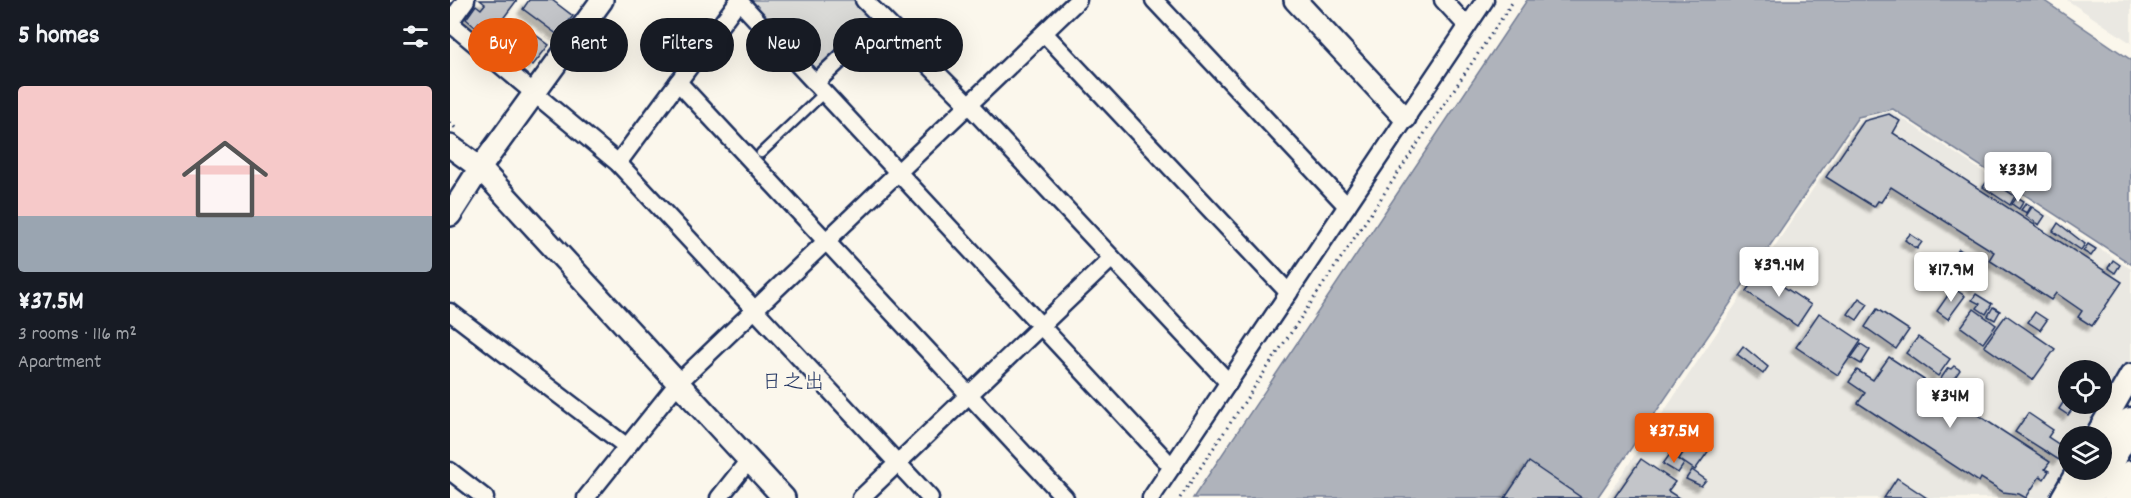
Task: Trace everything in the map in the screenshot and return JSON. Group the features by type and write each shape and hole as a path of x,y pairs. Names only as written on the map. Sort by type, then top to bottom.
{"highway":[{"path":"2088,498 2131,422"},
{"path":"2118,498 2131,475"}],"street":[{"path":"466,0 450,23 618,163 930,498"},
{"path":"450,215 480,168 602,0"},
{"path":"586,498 678,383 1078,0"},
{"path":"1154,0 1347,206"},
{"path":"1296,0 1405,118"},
{"path":"1443,0 1467,26"},
{"path":"1151,498 1485,0"},
{"path":"618,163 739,1 1172,468"},
{"path":"867,1 882,18"},
{"path":"1044,33 1289,293"},
{"path":"820,88 835,72"},
{"path":"936,72 1229,383"},
{"path":"678,82 1065,498"},
{"path":"450,146 480,168 784,498"},
{"path":"861,498 1112,258"},
{"path":"450,312 626,446"},
{"path":"2102,426 2131,375"},
{"path":"719,498 749,460"},
{"path":"450,471 485,498"},
{"path":"2062,498 2072,480"}],"lane":[{"path":"761,153 820,88"}],"path":[{"path":"1180,498 1514,0"}],"shaded area":[{"path":"751,0 854,0 871,18 833,18 833,57 821,67 821,18 764,18 751,4"},
{"path":"1527,0 2043,0 2131,60 2131,264 1893,109 1858,117 1597,498 1193,498"},
{"path":"2067,0 2131,0 2131,43"},
{"path":"1891,111 2131,269 2131,362 2112,395 2112,360 2058,360 2058,414 2101,414 2095,426 2058,426 2058,480 2063,480 2054,498 1606,498 1860,119"}],"building":[{"path":"480,0 517,0 504,18 468,18 468,21 466,19 476,5 481,9 485,4"},
{"path":"529,0 552,0 573,16 571,18 550,18 550,29 523,9"},
{"path":"538,37 549,45 538,59"},
{"path":"1889,114 1900,121 1893,133 2122,282 2092,326 2078,317 2082,311 2056,293 2051,300 1989,260 1994,252 1891,187 1881,202 1878,201 1874,207 1826,177 1864,121"},
{"path":"1989,179 2015,196 2010,205 1983,187"},
{"path":"2017,197 2024,201 2019,209 2012,204"},
{"path":"2026,203 2031,206 2027,213 2021,210"},
{"path":"2032,207 2045,216 2039,225 2026,216"},
{"path":"2058,223 2085,244 2081,250 2053,231"},
{"path":"1910,234 1922,242 1917,249 1905,240"},
{"path":"2088,244 2096,249 2091,256 2083,251"},
{"path":"1959,249 1978,262 1973,269 1954,257"},
{"path":"2113,260 2120,265 2115,273 2108,268"},
{"path":"1954,262 1965,269 1960,276 1950,269"},
{"path":"1760,271 1811,305 1797,326 1746,291"},
{"path":"1972,280 1980,285 1977,289 1969,283"},
{"path":"1953,288 1965,296 1948,319 1937,311"},
{"path":"1976,294 1992,304 1986,314 1977,308 1980,304 1972,300"},
{"path":"1859,298 1868,304 1857,320 1848,314"},
{"path":"1993,307 2000,311 1995,320 1988,316"},
{"path":"1877,309 1909,330 1896,349 1865,327"},
{"path":"1974,309 1996,325 1983,343 1961,327"},
{"path":"2035,312 2047,320 2040,330 2028,322"},
{"path":"1819,313 1861,341 1838,375 1796,347"},
{"path":"2006,315 2055,349 2033,380 1984,346"},
{"path":"1918,337 1950,359 1938,376 1906,353"},
{"path":"1861,344 1870,350 1861,364 1851,358"},
{"path":"1743,346 1768,367 1763,374 1737,354"},
{"path":"1889,357 2050,462 2045,469 2049,471 2044,479 2040,476 2026,498 2019,494 2003,492 1981,478 1979,482 1858,403 1865,393 1849,382 1857,370 1873,380"},
{"path":"1954,366 1960,370 1947,389 1938,383 1948,368 1951,369"},
{"path":"2028,413 2053,430 2048,437 2058,444 2058,459 2015,432"},
{"path":"1695,435 1712,446 1695,470 1679,459"},
{"path":"1670,454 1684,464 1678,473 1663,464"},
{"path":"1641,459 1675,482 1668,491 1679,498 1614,498"},
{"path":"1529,462 1582,498 1505,498"},
{"path":"1692,470 1706,480 1701,486 1686,479"},
{"path":"1897,478 1927,498 1884,498"}],"district":[{"name":"日之出","path":"793,381"}]}
